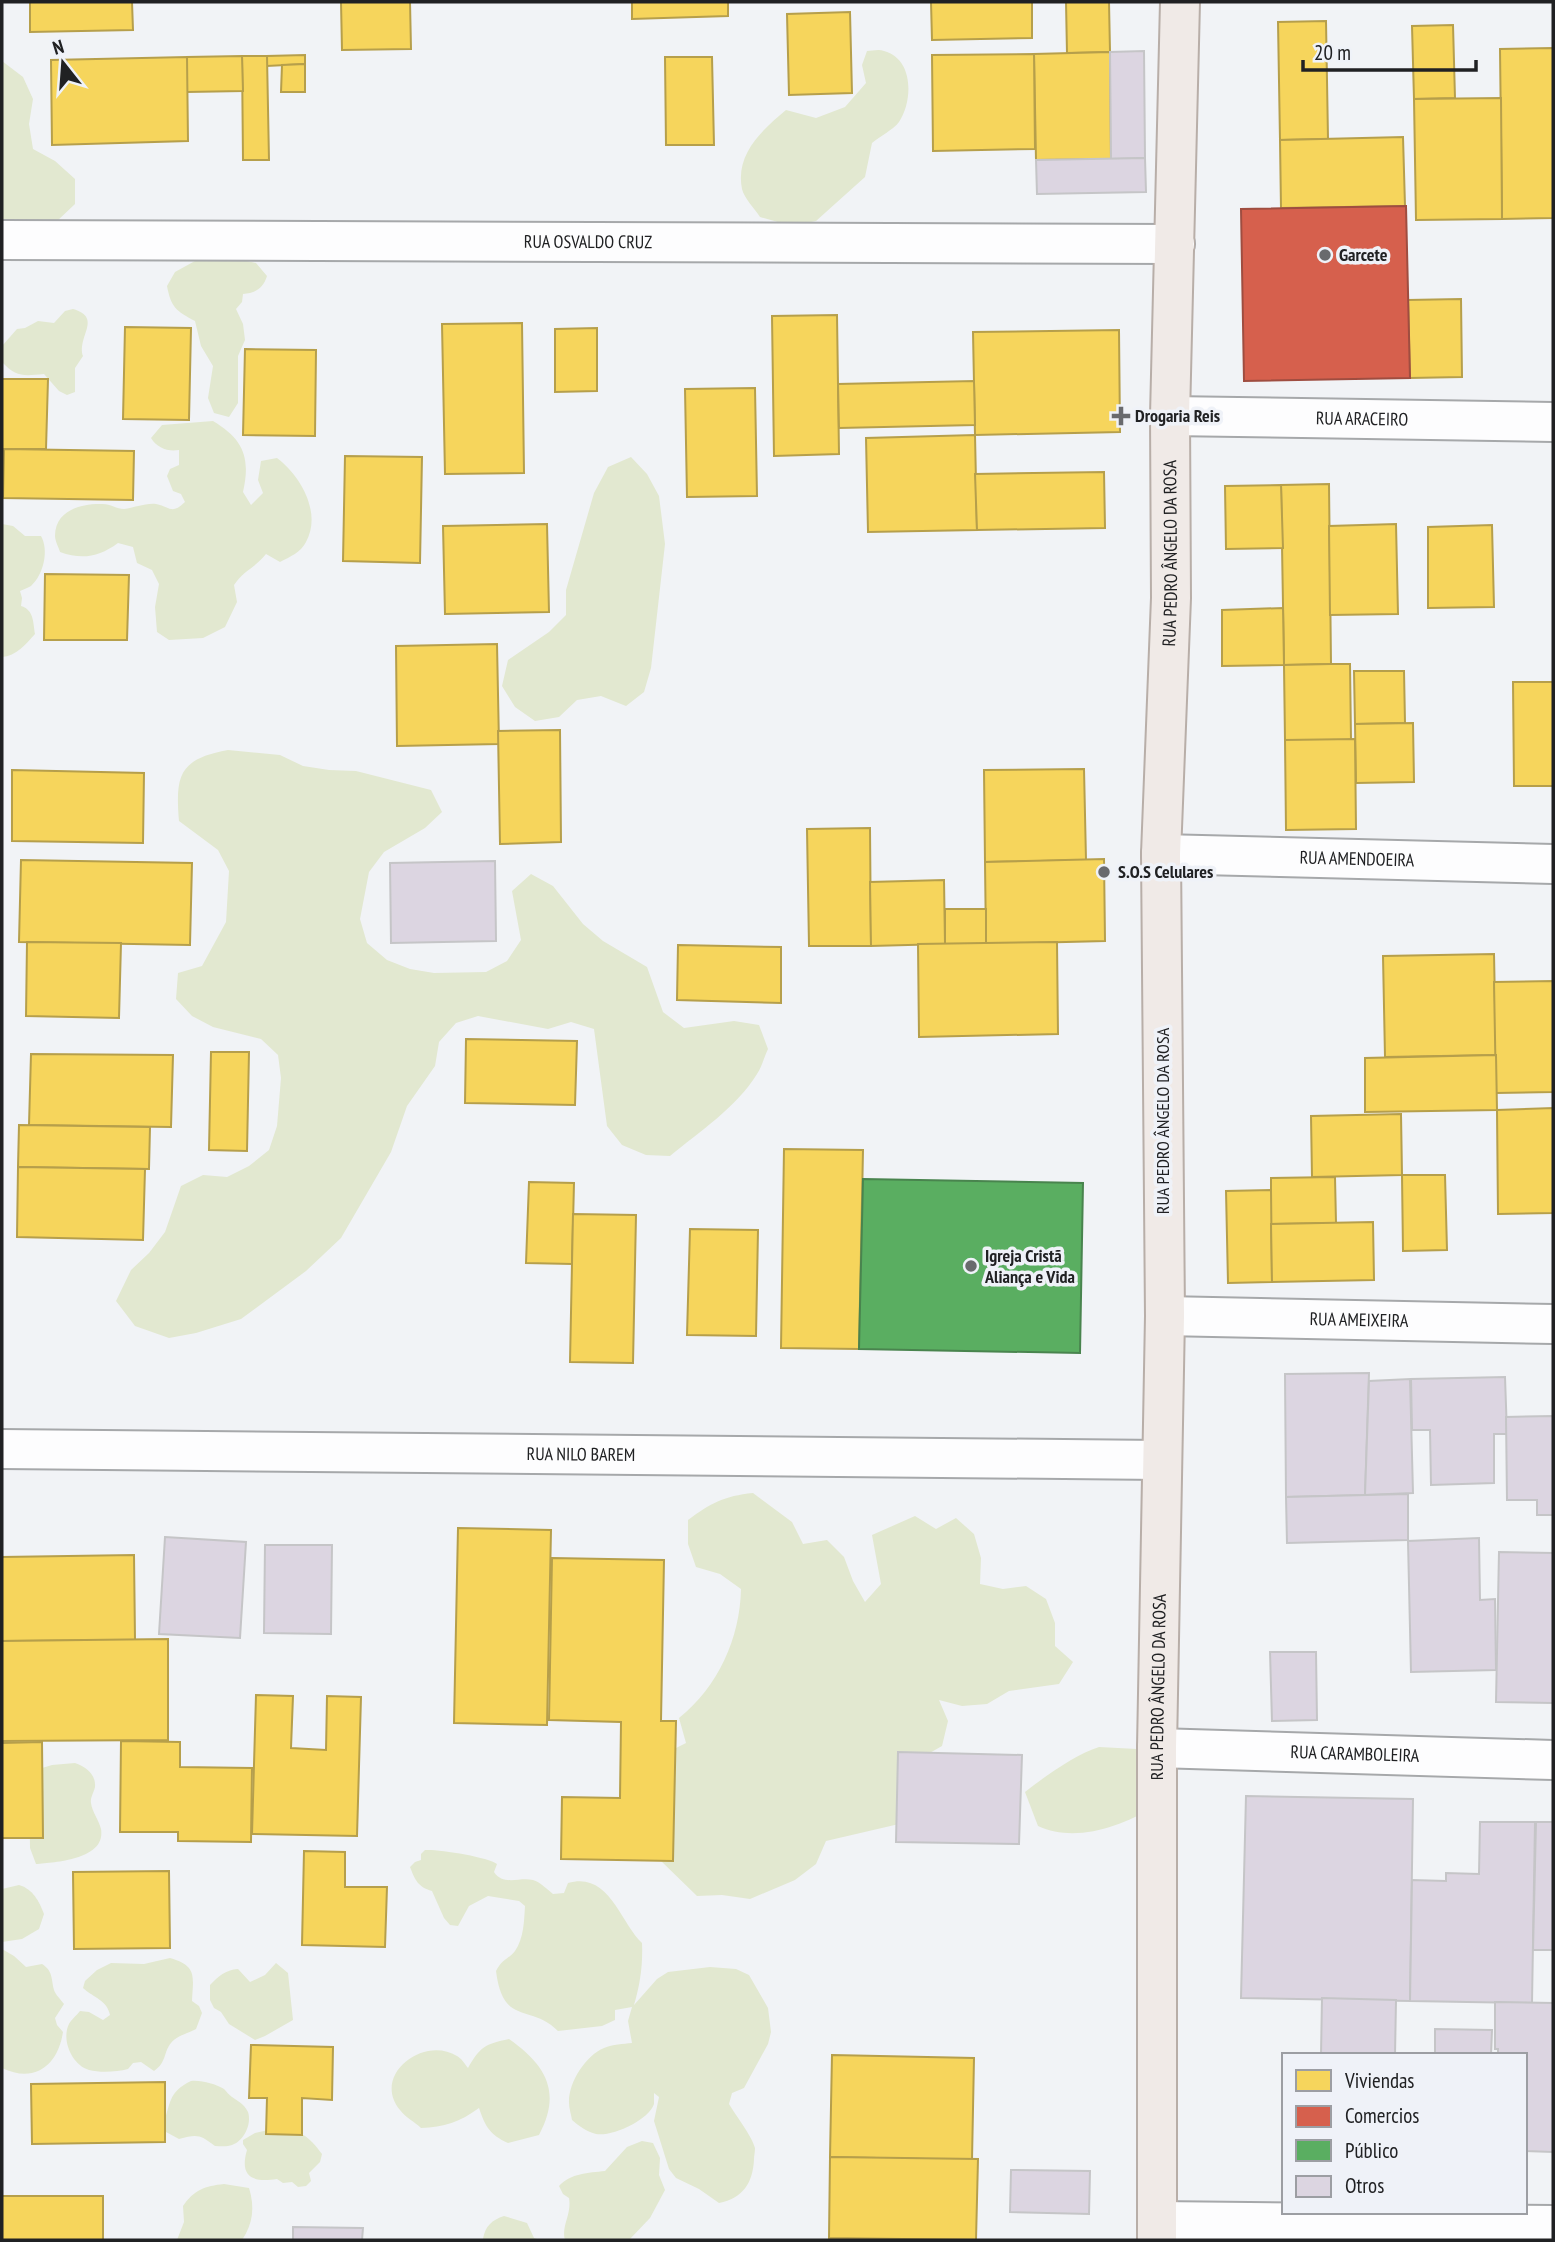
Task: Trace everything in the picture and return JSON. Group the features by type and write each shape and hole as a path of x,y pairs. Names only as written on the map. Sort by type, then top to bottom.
{"main road":[{"name":"RUA PEDRO ÂNGELO DA ROSA","path":"1157,2231 1157,1748 1165,1316 1161,854 1171,598 1170,416 1180,2"}],"street":[{"name":"RUA OSVALDO CRUZ","path":"2,240 1175,244"},
{"name":"RUA ARACEIRO","path":"1170,416 1553,422"},
{"name":"RUA AMENDOEIRA","path":"1161,854 1553,864"},
{"name":"RUA AMEIXEIRA","path":"1165,1316 1553,1324"},
{"name":"RUA NILO BAREM","path":"2,1449 1161,1460"},
{"name":"RUA CARAMBOLEIRA","path":"1157,1748 1553,1760"},
{"path":"1157,2231 1553,2225"}],"green space":[{"path":"878,50 894,55 906,71 908,92 904,113 899,122 872,143 865,177 816,221 792,226 760,217 742,189 743,165 752,144 786,110 816,118 845,107 866,83 862,65 867,51"},
{"path":"2,61 23,77 33,99 29,124 33,149 55,161 75,179 75,204 38,239 2,236"},
{"path":"204,256 256,263 267,276 258,290 243,294 242,302 236,309 243,324 245,340 238,356 238,403 229,417 214,413 208,398 213,366 201,346 195,321 175,308 167,286 175,272"},
{"path":"73,309 82,313 88,323 83,356 75,368 75,392 67,395 59,391 44,374 20,374 2,362 2,346 17,329 38,321 54,323 65,311"},
{"path":"213,421 238,442 242,450 246,469 243,492 251,505 263,493 258,480 261,461 277,458 294,475 306,496 312,519 310,531 304,546 295,554 280,562 266,554 238,580 234,585 237,602 225,627 203,638 169,640 157,632 155,607 159,584 152,570 137,563 133,547 118,543 90,556 60,552 55,538 56,527 65,514 87,505 106,504 124,509 152,504 171,509 180,506 185,502 181,494 173,491 167,476 170,469 179,465 179,450 163,448 151,438 162,425"},
{"path":"631,457 647,474 659,496 665,544 651,668 644,692 626,706 601,696 577,700 559,717 535,721 515,707 502,686 508,660 549,632 566,615 566,590 594,493 608,467"},
{"path":"2,524 13,526 25,536 41,536 45,555 42,569 35,581 20,591 21,606 31,613 35,634 16,652 2,657"},
{"path":"228,750 280,755 303,766 356,771 431,790 442,812 425,828 384,852 369,872 360,919 367,943 387,960 410,969 434,973 486,972 507,961 521,940 512,891 531,874 553,886 583,924 603,941 647,967 663,1012 684,1028 734,1021 759,1025 768,1049 759,1071 728,1108 670,1156 646,1155 622,1145 607,1126 594,1029 571,1022 548,1029 478,1016 456,1023 439,1042 435,1066 407,1106 391,1152 341,1238 306,1271 241,1319 169,1338 135,1326 116,1301 131,1270 165,1232 181,1186 203,1175 227,1177 249,1166 269,1150 277,1126 281,1078 278,1055 261,1039 213,1027 192,1016 176,999 178,973 202,966 226,922 229,871 218,850 179,821 180,780 190,764 200,758"},
{"path":"753,1493 792,1522 803,1544 827,1540 844,1557 865,1602 881,1584 872,1535 915,1516 936,1529 956,1518 974,1534 981,1558 980,1584 1003,1589 1026,1586 1046,1599 1055,1623 1055,1646 1073,1662 1059,1684 1009,1691 987,1704 962,1706 939,1700 948,1721 942,1746 919,1759 899,1824 826,1841 816,1864 795,1880 750,1899 722,1895 697,1896 660,1860 664,1754 686,1743 679,1718 705,1692 724,1660 736,1625 741,1589 720,1574 696,1567 688,1544 688,1520 718,1501"},
{"path":"1099,1747 1137,1749 1149,1753 1152,1808 1111,1827 1081,1833 1052,1831 1038,1826 1025,1792 1070,1760"},
{"path":"75,1763 86,1769 94,1778 91,1803 101,1829 101,1839 96,1847 78,1857 36,1864 30,1848 29,1772 52,1765"},
{"path":"425,1850 492,1861 497,1864 494,1872 502,1879 533,1880 553,1894 564,1893 568,1883 582,1881 594,1884 604,1891 642,1943 641,1975 634,2005 657,1979 668,1972 710,1967 736,1969 749,1975 768,2008 771,2032 768,2044 744,2088 732,2093 729,2104 755,2148 749,2182 740,2193 719,2203 676,2178 669,2169 654,2121 659,2097 654,2093 654,2104 645,2116 611,2133 589,2132 572,2120 569,2095 585,2063 604,2048 632,2043 628,2021 632,2007 615,2010 615,2020 602,2026 558,2031 548,2023 511,2007 500,1989 496,1971 518,1946 525,1906 519,1901 488,1896 469,1906 458,1926 450,1925 432,1891 418,1882 410,1867 421,1860 421,1854"},
{"path":"19,1885 35,1896 44,1914 39,1929 22,1939 2,1942 2,1889"},
{"path":"2,1949 26,1967 42,1964 46,1967 55,1992 64,2004 55,2018 63,2032 56,2054 43,2068 25,2074 2,2068"},
{"path":"170,1958 185,1965 192,1973 192,2001 199,2006 202,2013 196,2029 173,2041 161,2064 154,2071 141,2062 133,2063 128,2069 108,2072 89,2070 78,2063 67,2044 70,2022 80,2011 89,2012 103,2020 110,2015 103,2003 83,1988 85,1981 97,1970 111,1963 144,1964"},
{"path":"276,1963 288,1973 293,2020 255,2040 229,2024 221,2012 214,2008 210,2000 210,1985 223,1974 238,1969 250,1982 265,1975"},
{"path":"509,2039 533,2059 547,2081 549,2106 539,2135 508,2143 489,2129 479,2108 452,2123 421,2128 400,2110 393,2097 392,2084 405,2062 430,2051 444,2051 458,2057 468,2068 484,2048"},
{"path":"191,2081 213,2084 224,2089 246,2109 248,2127 236,2143 215,2146 199,2136 179,2139 166,2132 163,2125 171,2099 178,2089"},
{"path":"277,2128 303,2135 322,2154 320,2162 309,2173 311,2181 306,2186 298,2187 292,2182 283,2183 277,2179 255,2179 247,2172 247,2150 243,2140 255,2133"},
{"path":"642,2141 653,2143 660,2158 659,2175 665,2190 650,2218 629,2240 565,2240 569,2198 559,2186 574,2176 605,2171 627,2147"},
{"path":"224,2184 249,2188 252,2215 242,2240 177,2240 184,2222 183,2206 191,2196 211,2186"},
{"path":"504,2216 527,2223 534,2238 540,2240 474,2240 483,2239 490,2224"}],"building: Viviendas":[{"path":"30,2 132,2 133,30 30,32"},
{"path":"341,2 410,2 411,49 342,50"},
{"path":"632,2 728,2 728,16 632,19"},
{"path":"931,2 1032,2 1032,38 932,40"},
{"path":"1066,2 1109,2 1110,52 1067,53"},
{"path":"850,12 852,93 789,95 787,14"},
{"path":"1326,21 1328,139 1280,140 1278,22"},
{"path":"1453,25 1455,98 1414,99 1412,26"},
{"path":"1553,48 1553,218 1502,219 1500,49"},
{"path":"1110,52 1111,159 1036,160 1034,54"},
{"path":"1034,54 1035,149 933,151 932,55"},
{"path":"305,55 305,64 267,66 267,56"},
{"path":"242,56 267,56 269,160 243,160"},
{"path":"242,56 243,91 187,92 187,57"},
{"path":"187,57 188,141 52,145 51,60"},
{"path":"665,57 712,57 714,145 666,145"},
{"path":"305,64 305,92 281,92 282,65"},
{"path":"1501,98 1502,219 1416,220 1414,99"},
{"path":"1403,137 1405,206 1281,208 1280,140"},
{"path":"1461,299 1462,377 1410,378 1408,300"},
{"path":"837,315 839,454 774,456 772,316"},
{"path":"522,323 524,473 445,474 442,324"},
{"path":"125,327 191,328 189,420 123,419"},
{"path":"597,328 597,391 555,392 555,329"},
{"path":"1119,330 1120,432 975,435 973,332"},
{"path":"245,349 316,350 315,436 243,435"},
{"path":"2,379 48,379 46,449 2,449"},
{"path":"974,381 975,425 839,428 838,384"},
{"path":"755,388 757,496 687,497 685,389"},
{"path":"975,435 977,530 868,532 866,438"},
{"path":"4,449 134,451 133,500 3,498"},
{"path":"345,456 422,457 420,563 343,561"},
{"path":"1104,472 1105,528 977,530 975,474"},
{"path":"1329,484 1331,664 1284,665 1281,485"},
{"path":"1281,485 1283,548 1226,549 1225,486"},
{"path":"547,524 549,612 445,614 443,526"},
{"path":"1396,524 1398,614 1330,615 1329,526"},
{"path":"1492,525 1494,607 1428,608 1428,527"},
{"path":"45,574 129,575 127,640 44,640"},
{"path":"1283,608 1284,665 1222,666 1222,610"},
{"path":"497,644 499,744 397,746 396,646"},
{"path":"1350,664 1351,740 1285,740 1284,665"},
{"path":"1354,671 1404,671 1405,723 1355,724"},
{"path":"1513,682 1553,682 1553,786 1514,786"},
{"path":"1413,723 1414,782 1356,783 1355,724"},
{"path":"560,730 561,842 500,844 498,731"},
{"path":"1355,739 1356,829 1286,830 1285,740"},
{"path":"1084,769 1086,860 985,862 984,770"},
{"path":"12,770 144,773 143,843 12,841"},
{"path":"870,828 871,946 809,946 807,829"},
{"path":"1104,859 1105,941 986,944 985,862"},
{"path":"21,860 192,863 190,945 19,942"},
{"path":"944,880 945,944 871,946 870,882"},
{"path":"945,909 986,909 986,944 945,944"},
{"path":"27,942 121,943 119,1018 26,1016"},
{"path":"1057,942 1058,1034 919,1037 918,944"},
{"path":"678,945 781,947 781,1003 677,1000"},
{"path":"1494,954 1496,1055 1385,1057 1383,956"},
{"path":"1553,981 1553,1092 1496,1093 1494,982"},
{"path":"466,1039 577,1041 575,1105 465,1103"},
{"path":"211,1052 249,1052 247,1151 209,1150"},
{"path":"31,1054 173,1055 171,1127 29,1125"},
{"path":"1496,1055 1497,1110 1365,1112 1365,1058"},
{"path":"1553,1108 1553,1213 1498,1214 1497,1110"},
{"path":"1401,1114 1402,1175 1312,1177 1311,1116"},
{"path":"19,1125 150,1127 149,1169 18,1167"},
{"path":"784,1149 863,1150 859,1349 781,1348"},
{"path":"18,1167 145,1169 143,1240 17,1237"},
{"path":"1402,1175 1445,1175 1447,1250 1403,1251"},
{"path":"1335,1177 1336,1223 1271,1224 1271,1178"},
{"path":"529,1182 574,1183 572,1264 526,1263"},
{"path":"1271,1190 1272,1282 1228,1283 1226,1191"},
{"path":"573,1214 636,1215 633,1363 570,1362"},
{"path":"1373,1222 1374,1280 1272,1282 1271,1224"},
{"path":"690,1229 758,1230 756,1336 687,1335"},
{"path":"458,1528 551,1530 547,1725 454,1723"},
{"path":"134,1555 135,1640 2,1641 2,1557"},
{"path":"552,1558 664,1560 661,1721 676,1721 673,1861 561,1859 562,1797 620,1798 621,1722 549,1720"},
{"path":"168,1639 168,1740 2,1741 2,1641"},
{"path":"256,1695 293,1696 291,1748 326,1750 327,1696 361,1697 357,1836 252,1834"},
{"path":"121,1741 180,1742 180,1767 252,1768 251,1842 178,1841 178,1832 120,1832"},
{"path":"42,1742 43,1838 2,1838 2,1743"},
{"path":"304,1851 345,1852 345,1887 387,1887 385,1947 302,1945"},
{"path":"169,1871 170,1948 74,1949 73,1872"},
{"path":"251,2045 333,2047 332,2100 302,2098 302,2135 266,2134 267,2098 249,2098"},
{"path":"832,2055 974,2058 972,2160 830,2157"},
{"path":"165,2082 165,2142 32,2144 31,2084"},
{"path":"830,2157 978,2159 976,2240 829,2238"},
{"path":"2,2196 103,2196 103,2240 2,2240"}],"building: Comercios":[{"name":"Garcete","path":"1406,206 1410,378 1244,381 1241,209"}],"building: Público":[{"name":"Igreja Cristã Aliança e Vida","path":"863,1179 1083,1183 1080,1353 859,1349"}],"building: Otros":[{"path":"1144,51 1145,158 1111,159 1110,52"},
{"path":"1145,158 1146,192 1037,194 1036,160"},
{"path":"495,861 496,941 391,943 390,863"},
{"path":"1369,1373 1365,1495 1286,1497 1285,1374"},
{"path":"1505,1377 1507,1434 1494,1434 1494,1483 1431,1485 1430,1430 1412,1430 1411,1379"},
{"path":"1410,1379 1413,1493 1365,1495 1369,1381"},
{"path":"1553,1416 1553,1515 1537,1515 1537,1500 1507,1500 1506,1417"},
{"path":"1408,1494 1408,1540 1287,1543 1286,1497"},
{"path":"165,1537 246,1542 240,1638 159,1634"},
{"path":"1479,1538 1480,1600 1495,1599 1496,1670 1411,1672 1408,1541"},
{"path":"265,1545 332,1545 331,1634 264,1633"},
{"path":"1499,1552 1553,1553 1553,1703 1496,1702"},
{"path":"1270,1652 1316,1652 1317,1720 1272,1721"},
{"path":"898,1752 1022,1755 1019,1844 896,1842"},
{"path":"1246,1796 1413,1799 1410,2001 1241,1998"},
{"path":"1480,1822 1535,1822 1532,2003 1410,2001 1412,1880 1446,1881 1446,1873 1479,1874"},
{"path":"1536,1822 1553,1822 1553,1950 1533,1950"},
{"path":"1322,1998 1396,2000 1395,2053 1321,2053"},
{"path":"1495,2002 1553,2003 1553,2152 1527,2151 1527,2053 1498,2053 1498,2049 1495,2049"},
{"path":"1435,2029 1492,2030 1491,2053 1435,2053"},
{"path":"1011,2170 1090,2171 1089,2214 1010,2212"},
{"path":"293,2227 363,2228 362,2240 293,2240"}],"place":[{"name":"Garcete","path":"1325,255"},
{"name":"Drogaria Reis","path":"1121,416"},
{"name":"S.O.S Celulares","path":"1104,872"},
{"name":"Igreja Cristã Aliança e Vida","path":"971,1266"}]}
